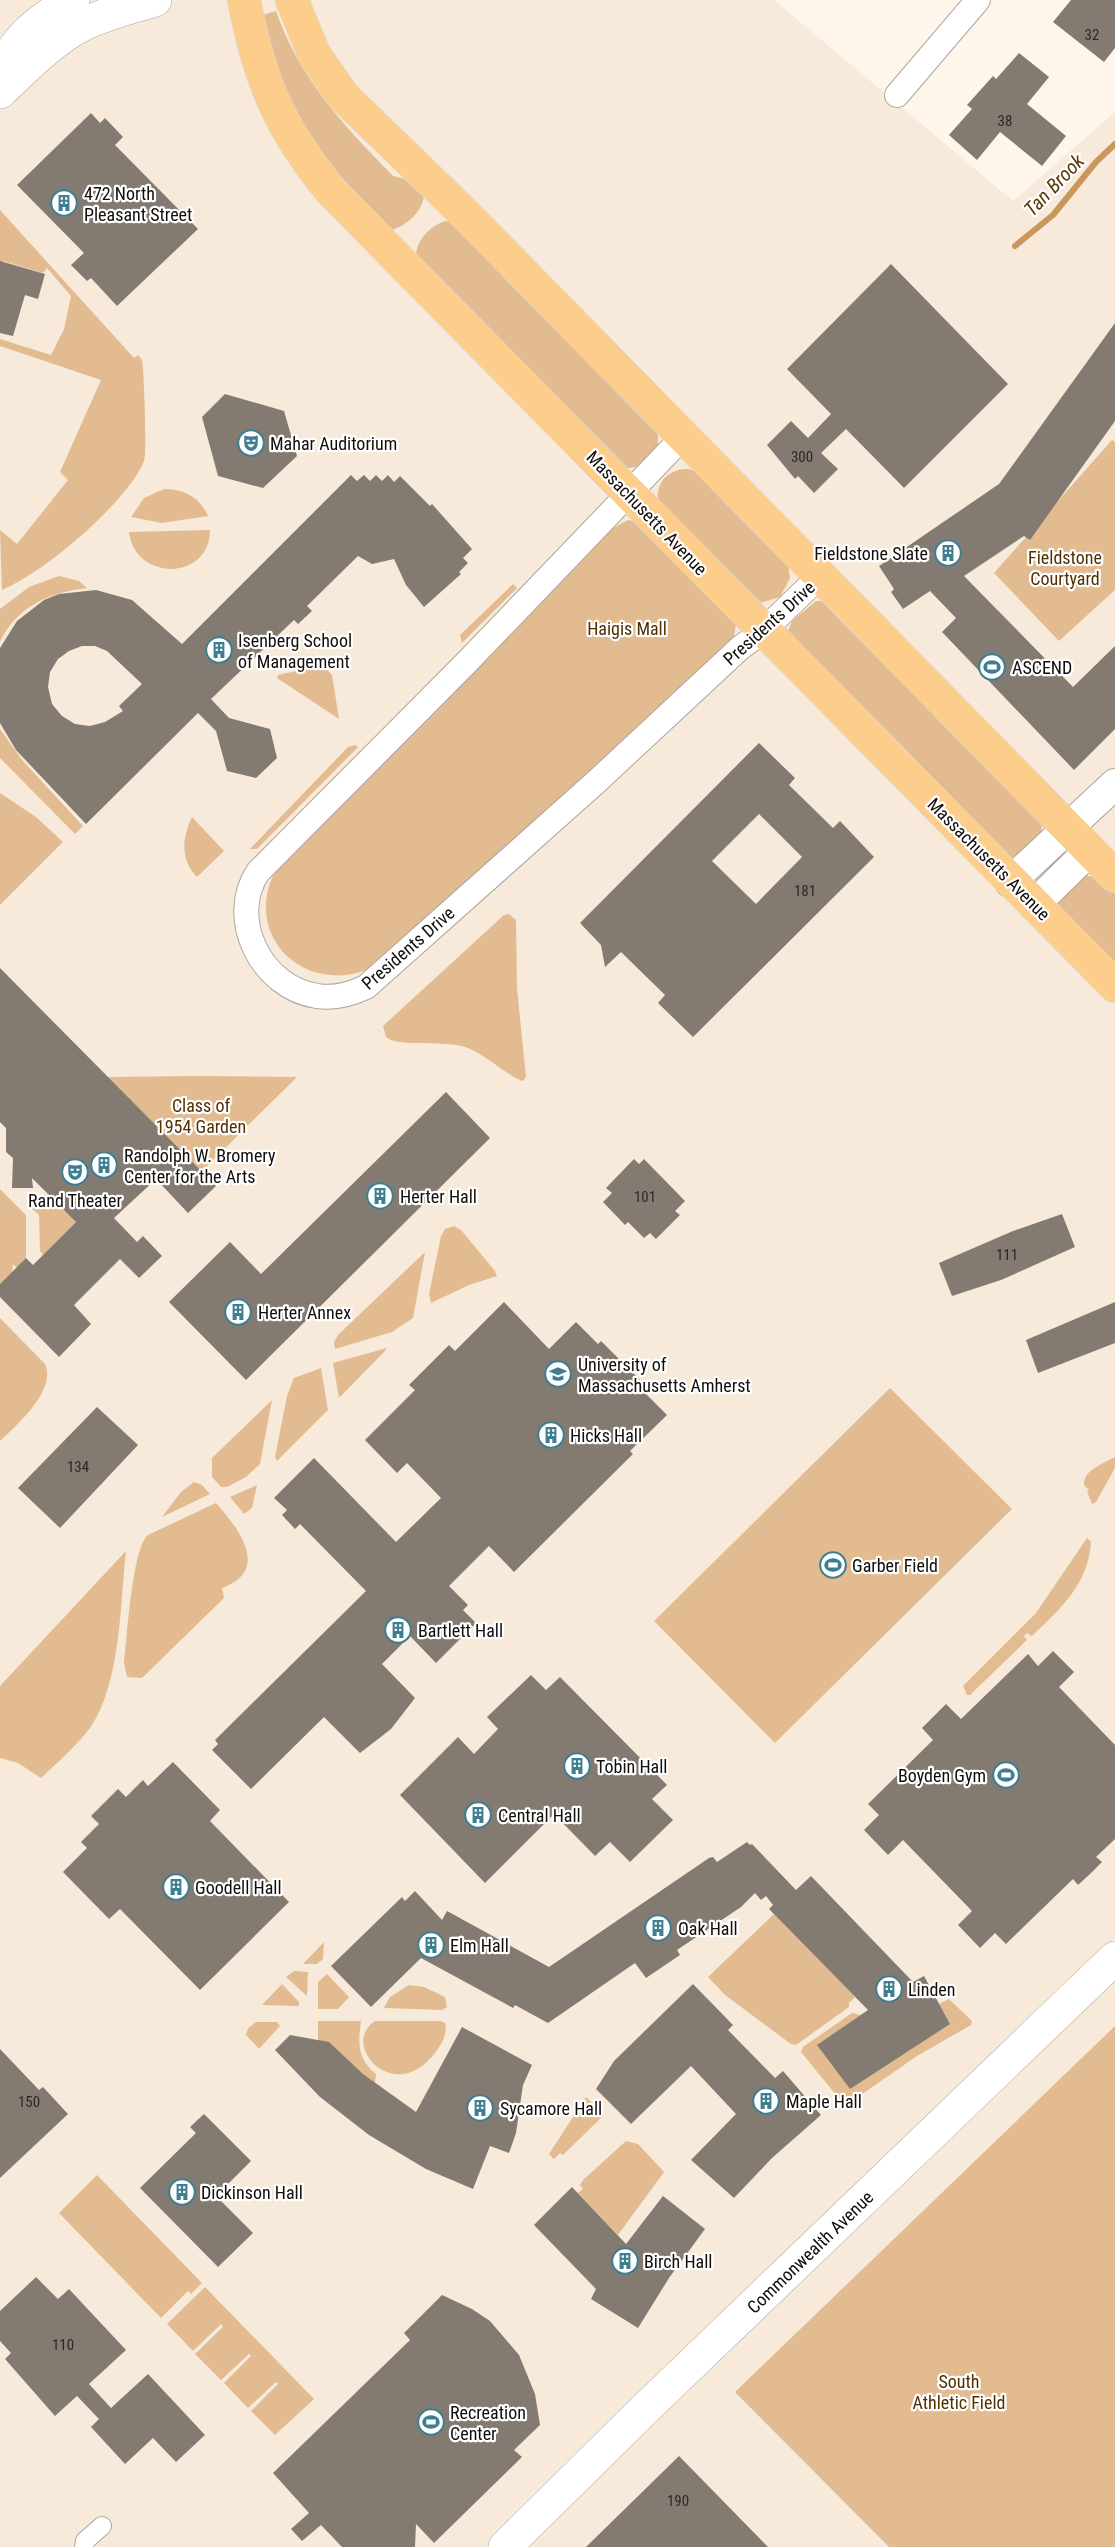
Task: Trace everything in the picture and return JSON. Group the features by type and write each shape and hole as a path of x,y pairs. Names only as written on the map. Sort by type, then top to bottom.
{"main road":[{"path":"0,90 8,58 18,45 38,23 73,0"},
{"path":"0,90 56,41 78,27 102,16 155,0"},
{"name":"Massachusetts Avenue","path":"244,0 254,52 272,102 298,148 315,171 369,231 1115,986"},
{"path":"292,0 302,31 314,54 344,96 448,198 1115,876"},
{"name":"Commonwealth Avenue","path":"505,2547 648,2406 1115,1958"}],"street":[{"path":"897,95 978,0"},
{"name":"Presidents Drive","path":"683,436 468,661 258,872 250,884 246,899 247,931 255,950 275,974 295,988 315,996 352,994 366,987 595,783 740,648 763,631 820,576"},
{"path":"1034,905 1115,784"},
{"path":"1011,882 1079,839"},
{"path":"84,2547 85,2541 102,2526"}],"shaded area":[{"name":"University of Massachusetts Amherst","path":"0,0 774,0 1013,201 1115,112 1115,2547 0,2547"}],"green space":[{"path":"276,11 297,58 310,80 341,120 393,176 409,180 424,196 417,212 403,225 392,230 380,224 300,129 259,16"},
{"path":"0,210 134,358 138,355 142,360 145,428 144,461 135,478 120,496 82,535 60,553 39,569 2,590 0,530 17,544 68,480 60,472 101,380 0,346 0,339 51,355 64,329 71,296 47,268 43,273 3,261 0,269"},
{"path":"446,221 452,222 658,430 658,446 636,467 623,469 416,258 418,246 429,230"},
{"name":"Fieldstone Courtyard","path":"1112,440 1115,442 1115,590 1059,641 994,573"},
{"path":"688,469 697,471 788,563 790,578 780,597 760,603 658,501 659,488 665,478 675,471"},
{"path":"164,489 190,495 201,504 208,516 162,523 131,517 144,498"},
{"name":"Haigis Mall","path":"628,520 634,521 736,625 733,641 381,963 355,974 329,975 307,969 288,956 274,939 267,917 267,892 278,866 613,528"},
{"path":"210,530 207,547 198,559 186,566 172,569 157,567 144,560 134,548 129,532"},
{"path":"59,576 79,581 87,588 60,593 36,603 15,619 0,642 0,609 29,587"},
{"path":"513,584 517,588 462,643 460,635"},
{"path":"816,601 824,601 1042,823 1041,837 1015,860 1009,859 788,631 792,621"},
{"path":"323,665 332,675 339,719 277,678 278,675"},
{"path":"0,729 23,761 83,826 75,834 0,758"},
{"path":"355,745 358,747 257,849 250,849 348,747"},
{"path":"0,793 36,817 63,842 0,905"},
{"path":"192,817 224,851 197,877 191,870 184,848 186,833"},
{"path":"1085,875 1101,879 1115,893 1115,971 1057,906 1058,901"},
{"path":"509,914 516,920 517,988 526,1077 523,1081 482,1055 459,1045 400,1042 386,1037 383,1026 504,915"},
{"name":"Class of 1954 Garden","path":"107,1077 297,1077 201,1172"},
{"path":"0,1189 26,1215 26,1258 17,1268 13,1264 12,1272 0,1284"},
{"path":"48,1189 76,1222 43,1255 40,1251 39,1215 28,1205 38,1196 47,1195"},
{"path":"454,1226 461,1230 497,1276 469,1285 431,1303 429,1294 441,1236 445,1229"},
{"path":"425,1252 413,1318 392,1332 335,1349 334,1342 338,1335"},
{"path":"0,1318 45,1364 47,1374 41,1396 0,1441"},
{"path":"387,1348 385,1351 339,1398 333,1363"},
{"path":"321,1368 328,1410 277,1461 275,1457 287,1396 294,1378"},
{"name":"Garber Field","path":"890,1388 1012,1509 775,1743 654,1621"},
{"path":"272,1400 260,1464 246,1477 227,1487 221,1487 212,1477 212,1458"},
{"path":"1115,1457 1115,1468 1096,1502 1092,1504 1087,1491 1089,1490 1084,1485 1085,1479 1095,1468"},
{"path":"194,1482 202,1485 210,1494 162,1517 181,1492"},
{"path":"257,1485 252,1508 244,1514 230,1497"},
{"path":"216,1503 234,1525 246,1548 248,1560 245,1571 237,1580 222,1588 224,1598 142,1678 127,1677 124,1663 129,1615 134,1575 142,1543 148,1535"},
{"path":"1087,1538 1091,1542 1089,1557 1085,1571 1071,1595 1032,1636 1027,1633 1024,1636 1027,1640 970,1695 967,1695 963,1686 1036,1613"},
{"path":"126,1551 117,1642 108,1689 100,1710 85,1735 41,1778 18,1763 0,1758 0,1686"},
{"path":"774,1914 855,1997 849,2003 849,2007 796,2045 791,2044 725,1995 708,1977"},
{"path":"324,1942 323,1959 317,1964 303,1964"},
{"path":"294,1971 308,1972 307,1996 286,1977"},
{"path":"327,1974 349,1997 338,2009 318,2009 318,1982"},
{"path":"282,1984 299,2002 299,2006 262,2005"},
{"path":"409,1985 424,1987 445,1997 447,2007 442,2010 384,2008 390,1997"},
{"path":"949,1999 972,2021 971,2025 917,2056 845,2106 801,2052 803,2047 852,2013 861,2015 818,2045 925,2039 950,2024 939,2004"},
{"path":"318,2021 361,2021 360,2050 365,2062 376,2074 375,2083 318,2040"},
{"path":"375,2021 440,2021 445,2023 446,2031 435,2053 419,2068 403,2074 389,2073 376,2066 367,2055 363,2043 366,2031"},
{"path":"256,2022 277,2022 280,2026 259,2049 246,2035 248,2028"},
{"name":"South Athletic Field","path":"1115,2026 1115,2547 889,2547 735,2392"},
{"path":"586,2097 604,2115 563,2155 560,2153 554,2159 549,2154"},
{"path":"626,2141 638,2144 664,2172 618,2235 578,2193 583,2189 580,2185 583,2180"},
{"path":"97,2175 202,2283 191,2294 188,2291 161,2318 59,2213"},
{"path":"205,2287 314,2399 275,2435 251,2411 278,2384 276,2382 248,2408 224,2383 251,2356 249,2354 221,2380 195,2354 223,2327 221,2324 193,2351 167,2324"}],"building":[{"path":"1071,0 1115,0 1115,48 1104,62 1053,22"},
{"path":"1019,53 1049,77 1027,104 1066,136 1042,166 1000,132 977,160 949,135 972,109 967,105 993,76 996,79"},
{"name":"472 North Pleasant Street","path":"91,113 100,123 105,118 123,137 115,145 198,229 117,306 91,278 87,281 71,265 84,253 17,185"},
{"path":"0,261 45,274 38,299 25,295 13,336 0,333"},
{"path":"891,264 1008,384 904,488 846,429 821,453 838,469 814,493 798,476 795,479 767,445 791,421 808,438 831,414 787,369"},
{"name":"Fieldstone Slate","path":"1115,323 1115,421 1030,540 1024,536 964,576 1073,687 1115,646 1115,729 1074,770 942,632 956,618 930,591 903,609 891,592 894,589 879,566 999,484"},
{"name":"Mahar Auditorium","path":"225,394 284,411 297,456 263,488 218,476 202,417"},
{"name":"Isenberg School of Management","path":"351,475 357,481 364,475 370,481 376,475 382,481 388,475 394,482 400,476 430,506 432,504 472,549 463,558 468,563 459,572 461,574 424,607 406,585 394,559 372,564 358,556 307,606 312,611 298,624 294,620 211,699 229,718 270,729 277,758 256,778 227,771 216,731 198,713 86,824 16,750 0,723 0,648 17,621 44,600 59,594 96,590 132,600 182,644","holes":["82,646 95,646 107,651 142,684 119,706 123,711 105,722 90,726 75,724 62,716 52,704 48,687 50,672 58,659 69,651"]},
{"path":"759,743 795,778 789,785 833,828 840,821 874,857 693,1037 658,1003 665,995 621,952 605,967 601,945 580,923","holes":["759,814 802,857 756,904 712,861"]},
{"name":"Randolph W. Bromery Center for the Arts","path":"0,968 216,1186 188,1213 156,1179 114,1218 137,1242 143,1236 162,1256 139,1278 120,1259 74,1305 91,1324 59,1357 0,1297 0,1284 26,1258 33,1265 76,1222 32,1178 33,1188 12,1188 13,1158 6,1152 6,1128 0,1122"},
{"path":"446,1092 490,1138 246,1380 169,1302 230,1242 261,1274"},
{"path":"634,1159 639,1164 644,1159 685,1201 675,1211 680,1215 656,1239 650,1233 644,1238 628,1222 625,1225 603,1202 612,1193 606,1188"},
{"path":"1062,1214 1075,1247 1001,1280 952,1296 939,1263 1013,1231"},
{"path":"504,1302 549,1349 576,1322 598,1344 601,1341 649,1389 645,1393 667,1415 630,1451 633,1454 514,1572 489,1546 449,1586 468,1605 463,1610 476,1623 436,1663 410,1636 382,1664 415,1698 391,1729 360,1753 324,1717 251,1789 212,1750 218,1744 215,1740 366,1591 300,1524 295,1529 282,1515 287,1510 274,1498 314,1458 396,1542 441,1498 407,1463 397,1473 365,1440 415,1390 409,1385 449,1345 455,1351"},
{"path":"1115,1302 1115,1343 1038,1373 1026,1340"},
{"path":"97,1407 138,1445 60,1528 18,1488"},
{"name":"Boyden Gym","path":"1053,1651 1074,1672 1059,1687 1115,1745 1115,1839 1096,1857 1102,1862 1090,1874 1078,1885 1073,1879 1006,1944 995,1933 980,1948 958,1925 972,1911 903,1840 888,1855 864,1830 879,1815 868,1804 933,1740 922,1728 946,1704 961,1719 1028,1654 1038,1666"},
{"name":"Tobin Hall","path":"531,1675 546,1690 560,1677 667,1785 652,1799 673,1820 630,1862 610,1842 595,1856 554,1814 485,1883 400,1795 458,1737 474,1754 498,1729 487,1717"},
{"name":"Goodell Hall","path":"173,1762 220,1810 210,1821 289,1902 200,1990 120,1909 109,1919 63,1872 87,1848 81,1842 99,1824 91,1816 118,1789 126,1797 143,1780 148,1786"},
{"path":"747,1842 752,1844 796,1890 811,1876 913,1982 924,1976 950,2024 850,2089 817,2045 868,2010 769,1909 773,1905 766,1896 761,1900 755,1893 741,1907 677,1950 680,1955 646,1978 635,1963 548,2023 515,2005 513,2008 421,1958 371,2007 331,1966 402,1897 405,1901 415,1891 442,1920 447,1911 549,1967 709,1858 713,1857 717,1862"},
{"name":"Maple Hall","path":"693,1984 733,2025 728,2030 775,2078 783,2071 821,2115 772,2158 734,2198 691,2160 736,2114 691,2066 631,2124 596,2089 614,2061"},
{"name":"Sycamore Hall","path":"462,2027 532,2065 523,2085 516,2133 509,2153 490,2146 473,2189 426,2169 369,2135 320,2097 275,2050 290,2035 329,2042 363,2074 416,2112"},
{"path":"0,2049 39,2090 43,2087 68,2114 0,2178"},
{"name":"Dickinson Hall","path":"204,2114 251,2161 216,2196 253,2233 218,2267 140,2188 196,2133 190,2127"},
{"name":"Birch Hall","path":"572,2187 626,2244 663,2196 705,2229 669,2278 638,2328 591,2299 596,2289 534,2225"},
{"path":"36,2277 58,2299 69,2289 126,2350 89,2384 111,2408 148,2374 205,2435 176,2462 153,2438 125,2464 91,2427 99,2419 77,2396 55,2416 5,2359 11,2353 0,2341 0,2311"},
{"name":"Recreation Center","path":"442,2295 472,2309 490,2321 519,2355 535,2394 540,2425 514,2450 522,2457 434,2543 416,2524 415,2547 342,2547 321,2525 302,2541 291,2529 309,2513 273,2473 410,2340 404,2333"},
{"path":"679,2456 768,2547 586,2547"}],"waterway":[{"name":"Tan Brook","path":"1015,246 1053,215 1096,162 1115,144"}],"place":[{"name":"472 North Pleasant Street","path":"64,203"},
{"name":"Mahar Auditorium","path":"251,443"},
{"name":"Fieldstone Slate","path":"948,553"},
{"name":"Isenberg School of Management","path":"219,650"},
{"name":"ASCEND","path":"992,667"},
{"name":"Randolph W. Bromery Center for the Arts","path":"104,1165"},
{"name":"Rand Theater","path":"75,1172"},
{"name":"Herter Hall","path":"380,1196"},
{"name":"Herter Annex","path":"238,1312"},
{"name":"University of Massachusetts Amherst","path":"558,1374"},
{"name":"Hicks Hall","path":"551,1435"},
{"name":"Garber Field","path":"833,1565"},
{"name":"Bartlett Hall","path":"398,1630"},
{"name":"Tobin Hall","path":"577,1766"},
{"name":"Boyden Gym","path":"1006,1775"},
{"name":"Central Hall","path":"478,1815"},
{"name":"Goodell Hall","path":"176,1887"},
{"name":"Oak Hall","path":"658,1928"},
{"name":"Elm Hall","path":"431,1945"},
{"name":"Linden","path":"889,1989"},
{"name":"Maple Hall","path":"766,2101"},
{"name":"Sycamore Hall","path":"480,2108"},
{"name":"Dickinson Hall","path":"182,2192"},
{"name":"Birch Hall","path":"625,2261"},
{"name":"Recreation Center","path":"431,2422"}]}
